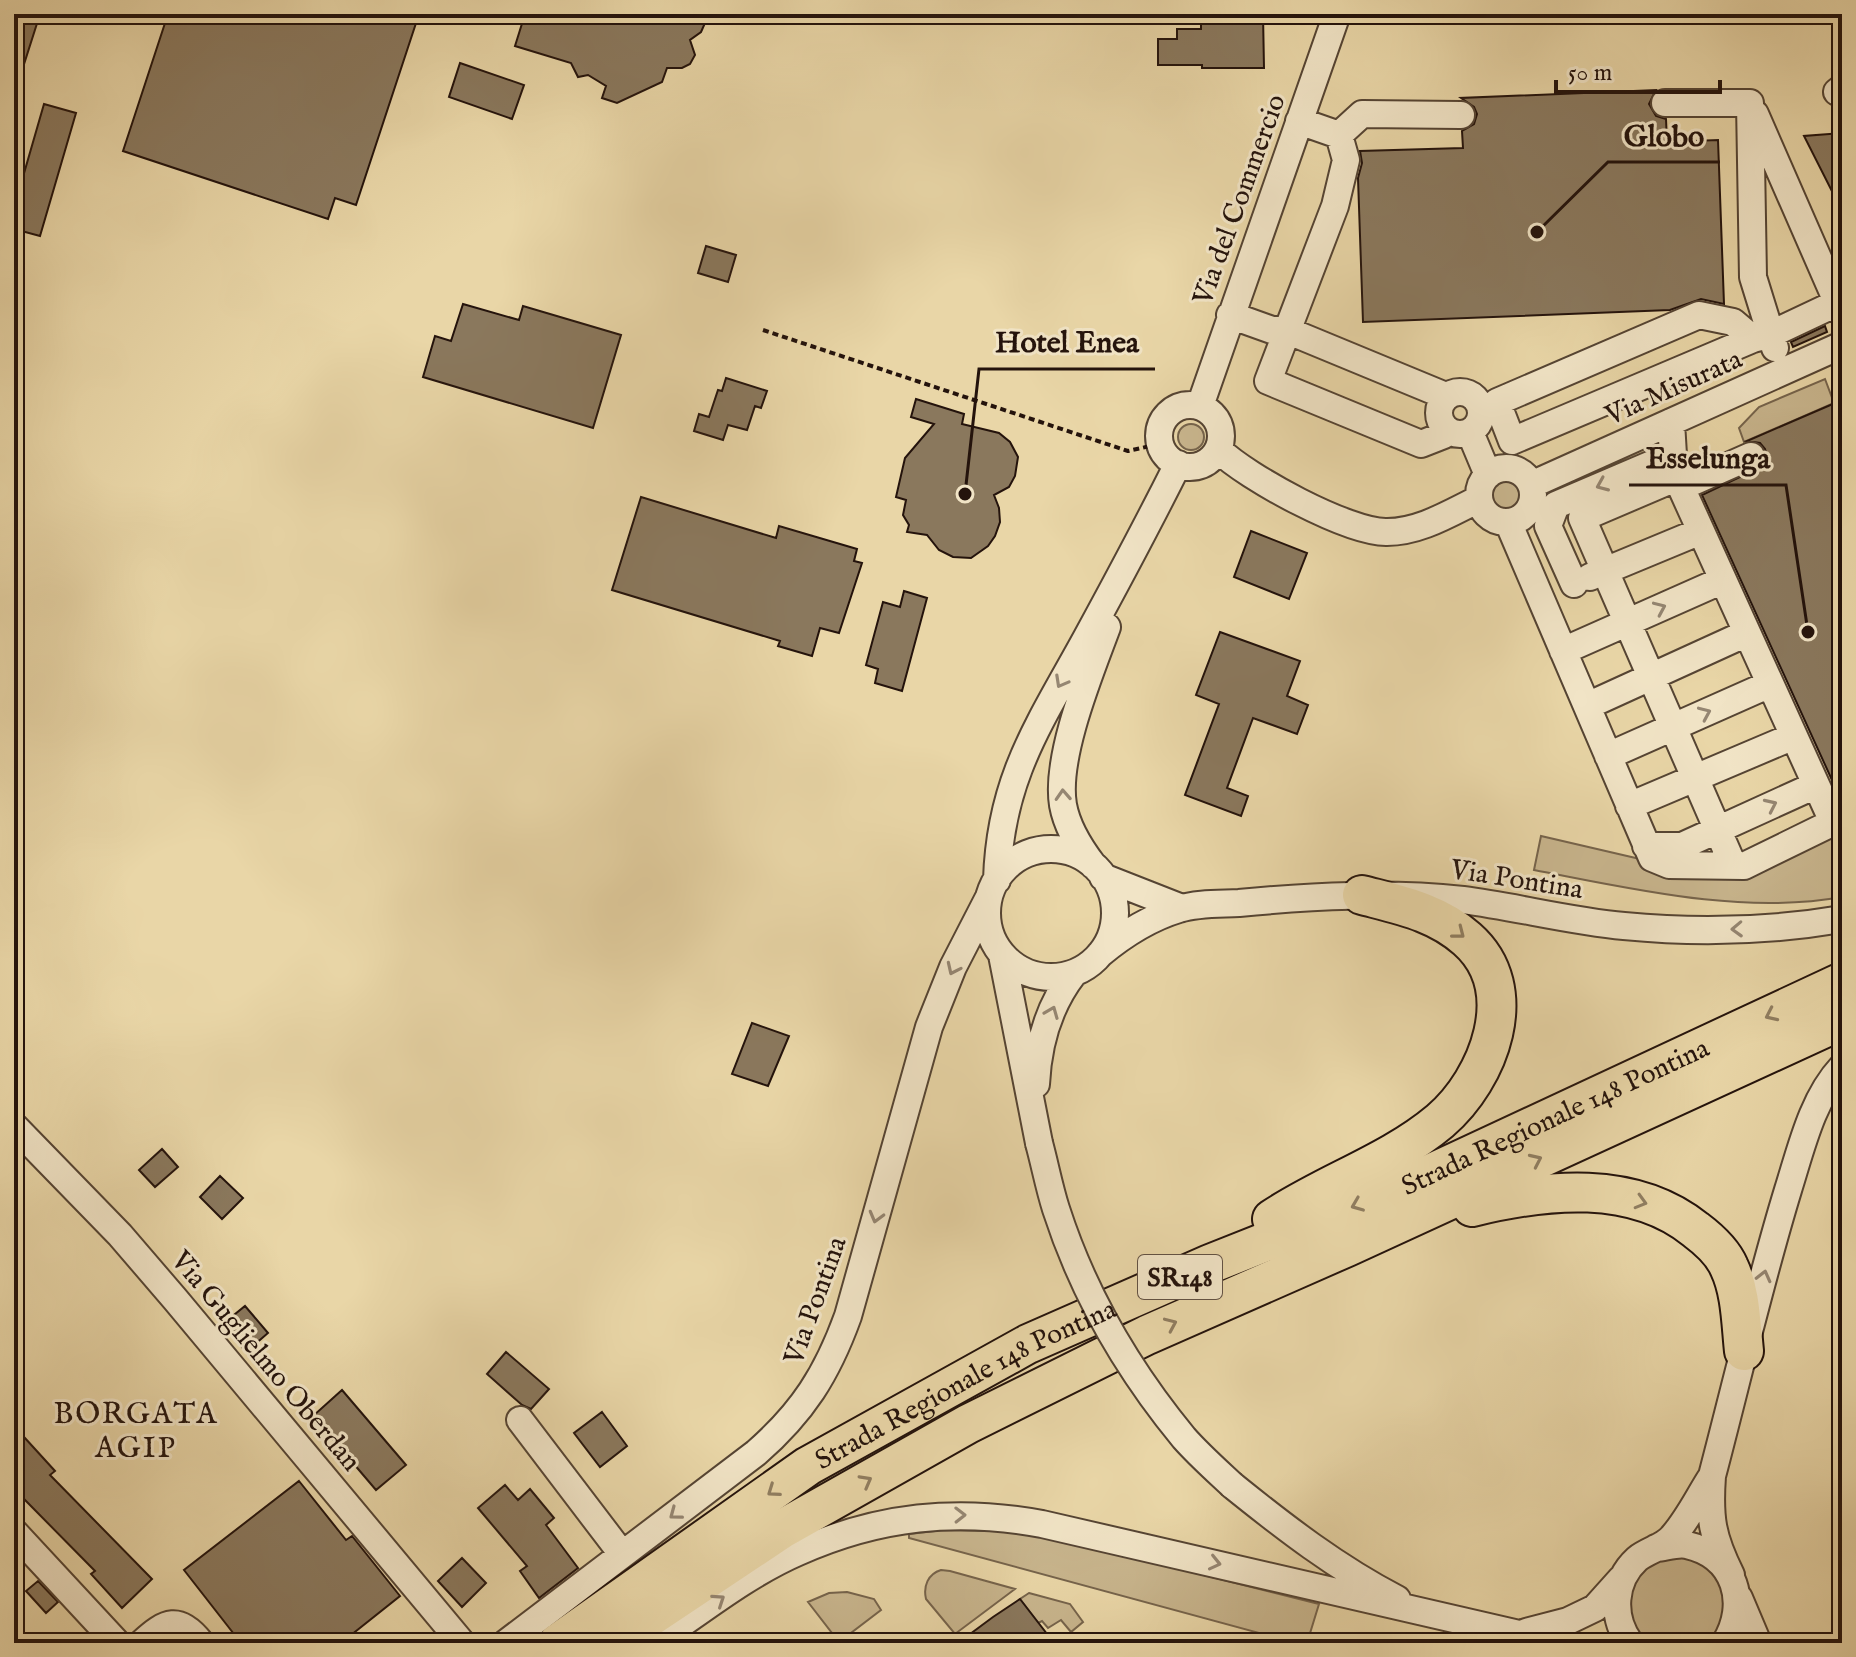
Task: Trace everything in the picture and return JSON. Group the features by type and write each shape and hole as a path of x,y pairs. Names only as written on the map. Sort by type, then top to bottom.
{"highway":[{"path":"1210,1264 1278,1215 1430,1129 1470,1086 1487,1055 1495,1023 1496,997 1491,976 1477,951 1459,932 1418,909 1362,895"},
{"name":"Strada Regionale 148 Pontina","path":"558,1643 808,1466 1028,1344 1210,1264 1389,1193 1842,982"},
{"name":"Strada Regionale 148 Pontina","path":"611,1643 782,1529 968,1424 1147,1335 1347,1247 1842,1020"},
{"path":"1347,1247 1454,1211 1509,1198 1563,1192 1603,1193 1641,1200 1678,1215 1706,1237 1728,1265 1739,1302 1744,1351"}],"street":[{"name":"Via del Commercio","path":"1200,406 1337,14"},
{"path":"1665,103 1750,103"},
{"path":"1219,450 1250,475 1346,523 1370,530 1394,532 1429,524 1483,487 1495,470 1512,469 1527,478 1531,485 1532,503 1522,517 1508,522 1496,521 1488,516 1483,487 1474,419 1479,403 1466,392 1458,391 1445,398 1440,406 1441,422 1474,419 1512,441 1761,337 1840,308 1750,103"},
{"path":"1750,103 1753,277 1761,337"},
{"path":"1339,135 1362,114 1461,115"},
{"path":"1299,121 1339,135"},
{"path":"1339,135 1346,160 1335,206 1268,381 1421,444 1699,315 1733,322 1761,337 1785,371"},
{"path":"1230,315 1272,330 1286,330 1445,398"},
{"name":"Via Misurata","path":"1531,485 1842,345"},
{"path":"1200,406 1212,413 1218,422 1221,432 1219,450 1212,459 1197,467 1186,467 1164,454 1159,444 1161,423 1177,407 1200,406"},
{"path":"1508,522 1652,858 1669,865 1744,866 1837,820 1816,785 1701,531 1677,473 1671,422"},
{"path":"1574,584 1548,526 1556,505 1751,456"},
{"path":"1140,540 1095,659 1063,771 1063,806 1068,821 1098,871 1114,906 1114,922 1100,954 1088,965 1074,973 1055,977 1035,976 1017,968 1002,955 992,938 987,919 1006,803 1021,759 1178,464"},
{"path":"1677,473 1582,518 1733,865"},
{"path":"1541,598 1701,531"},
{"path":"1563,651 1723,580"},
{"path":"1587,706 1747,633"},
{"path":"1608,756 1770,684"},
{"path":"1629,806 1794,736"},
{"path":"1646,846 1682,846 1816,785"},
{"path":"992,890 1013,862 1036,851 1062,851 1078,856 1098,871"},
{"name":"Via Pontina","path":"1098,871 1182,908"},
{"name":"Via Pontina","path":"506,1643 774,1438 808,1400 824,1374 848,1316 929,1027 953,967 992,890"},
{"name":"Via Pontina","path":"1100,954 1146,922 1182,908 1362,895 1464,901 1559,918 1648,928 1780,927 1842,919"},
{"path":"1002,955 1039,1143 1055,1207 1079,1270 1107,1328 1149,1393 1186,1440 1232,1485 1289,1531 1336,1563 1415,1608"},
{"path":"1039,1143 1035,1106 1040,1047 1055,1003 1074,973"},
{"path":"1758,1643 1716,1546 1710,1512 1712,1476 1773,1239 1798,1158 1826,1090 1842,1067"},
{"name":"Via Guglielmo Oberdan","path":"14,1126 120,1235 462,1643"},
{"path":"520,1420 622,1554"},
{"path":"1522,1633 1568,1621 1595,1608 1638,1559 1672,1539 1712,1476"},
{"path":"654,1643 796,1552 875,1526 919,1517 953,1515 1001,1517 1042,1524 1369,1602 1415,1608 1558,1643"},
{"path":"14,1532 117,1643"},
{"path":"1656,1548 1685,1545 1711,1554 1734,1585 1737,1619 1725,1643"},
{"path":"1624,1575 1616,1607 1620,1625 1630,1643"},
{"path":"142,1643 162,1627 176,1624 191,1631 201,1643"}],"path":[{"path":"763,330 1128,451 1159,444"}],"shaded area":[{"path":"1825,379 1834,403 1744,442 1739,428 1759,407"},
{"path":"1191,424 1200,428 1204,437 1200,446 1191,450 1182,446 1178,437 1182,428"},
{"path":"1506,478 1518,483 1523,495 1518,507 1506,512 1494,507 1489,495 1494,483"},
{"path":"1842,833 1842,897 1804,902 1766,903 1688,897 1534,870 1541,836 1640,859 1749,875"},
{"path":"985,1525 1076,1543 1319,1604 1307,1643 1296,1643 909,1538 909,1534 944,1530 984,1531"},
{"path":"1684,1554 1706,1562 1729,1597 1719,1636 1711,1643 1643,1643 1635,1635 1626,1597 1633,1580 1659,1557"},
{"path":"941,1570 1015,1589 955,1634 926,1599 928,1581"},
{"path":"847,1592 874,1599 881,1610 839,1642 808,1602 829,1593"},
{"path":"1029,1593 1070,1604 1083,1622 1071,1632 1061,1620 1048,1628 1042,1621 1038,1623 1020,1599"}],"building":[{"path":"14,14 40,14 18,83 14,82"},
{"path":"168,14 419,14 356,205 335,198 328,219 123,151"},
{"path":"525,14 705,14 705,23 701,32 690,40 695,55 690,64 682,68 667,68 662,82 617,103 602,98 606,86 588,75 578,77 571,63 515,46"},
{"path":"1201,14 1263,14 1264,68 1158,65 1158,39 1177,39 1177,29 1201,29"},
{"path":"460,63 524,85 512,119 449,97"},
{"path":"1656,90 1649,104 1656,116 1666,119 1667,142 1718,140 1724,304 1701,299 1670,310 1363,322 1358,178 1362,163 1360,151 1463,148 1462,131 1474,124 1477,114 1474,107 1461,98"},
{"path":"44,104 76,113 40,236 14,229 14,208"},
{"path":"1842,133 1842,211 1804,136"},
{"path":"706,246 736,255 728,282 698,273"},
{"path":"463,304 519,320 523,306 621,335 593,428 423,377 435,336 451,341"},
{"path":"1825,326 1827,332 1793,347 1791,342"},
{"path":"726,378 767,391 761,408 755,406 747,430 728,425 723,440 694,431 699,414 709,417 718,390 722,391"},
{"path":"916,399 964,414 962,424 999,433 1010,442 1018,457 1015,476 1009,487 994,495 1000,522 995,536 988,546 971,558 953,557 939,550 927,535 907,532 909,525 903,515 906,500 896,497 905,458 934,424 911,417"},
{"path":"1842,400 1842,802 1702,495 1763,466 1767,457 1765,449 1760,443 1747,441"},
{"path":"641,497 776,538 779,526 857,549 854,561 862,563 839,633 820,628 812,656 778,646 780,641 612,590"},
{"path":"1251,531 1307,553 1289,599 1234,577"},
{"path":"904,591 927,598 902,691 875,683 878,669 866,665 883,602 900,607"},
{"path":"1220,632 1300,661 1287,696 1308,705 1297,734 1253,718 1227,788 1248,796 1241,816 1185,795 1219,704 1196,695"},
{"path":"752,1023 789,1036 768,1086 732,1074"},
{"path":"162,1149 178,1167 155,1187 139,1170"},
{"path":"220,1176 243,1198 222,1219 200,1197"},
{"path":"245,1306 268,1333 246,1352 223,1324"},
{"path":"506,1352 549,1389 531,1409 522,1405 487,1374"},
{"path":"342,1390 406,1465 376,1490 313,1416"},
{"path":"602,1412 627,1446 600,1467 574,1433"},
{"path":"14,1426 55,1471 50,1475 152,1579 122,1608 91,1574 95,1571 24,1499 14,1508"},
{"path":"299,1481 346,1540 352,1536 400,1596 341,1643 241,1643 184,1570"},
{"path":"505,1485 518,1500 530,1489 554,1518 546,1525 578,1568 539,1598 520,1571 527,1566 478,1508"},
{"path":"462,1558 486,1583 462,1607 438,1581"},
{"path":"38,1581 58,1602 46,1613 26,1591"},
{"path":"1020,1599 1054,1643 958,1643 993,1617"}],"place":[{"name":"Globo","path":"1537,232"},
{"name":"Hotel Enea","path":"965,494"},
{"name":"Esselunga","path":"1808,632"}],"district":[{"name":"BORGATA AGIP","path":"136,1430"}]}
